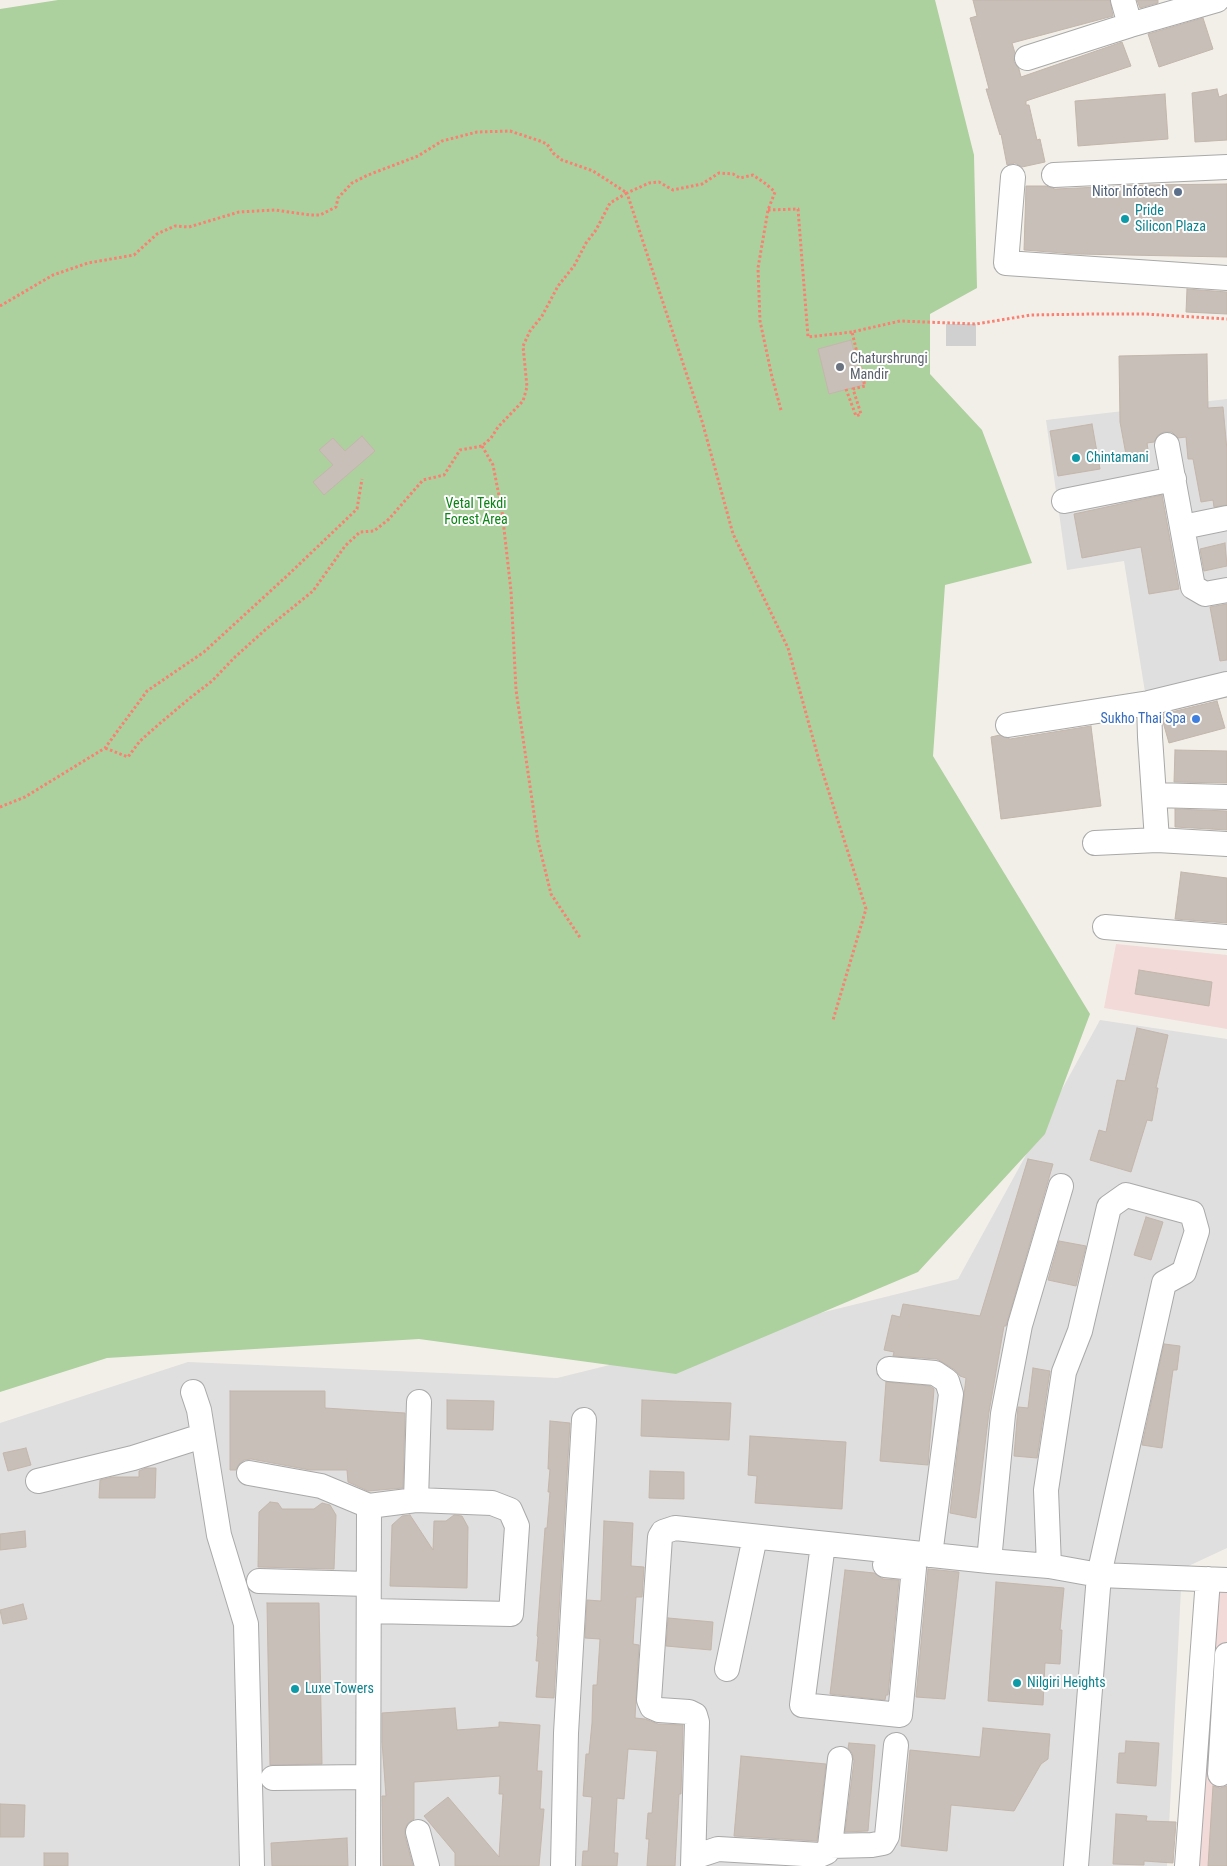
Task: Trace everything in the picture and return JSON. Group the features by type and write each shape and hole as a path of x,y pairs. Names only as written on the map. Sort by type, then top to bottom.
{"street":[{"path":"1123,0 1130,25"},
{"path":"1027,58 1217,0"},
{"path":"1054,175 1227,167"},
{"path":"1013,177 1006,264 1227,278"},
{"path":"1167,445 1193,587 1204,594 1227,590"},
{"path":"1064,500 1174,479"},
{"path":"1183,527 1227,518"},
{"path":"1008,725 1149,703 1227,684"},
{"path":"1149,703 1157,840"},
{"path":"1154,795 1227,798"},
{"path":"1095,843 1157,840 1227,844"},
{"path":"1105,926 1227,936"},
{"path":"989,1561 1003,1414 1011,1369 1020,1325 1062,1186"},
{"path":"1049,1566 1046,1490 1064,1372 1080,1331 1109,1207 1126,1195 1192,1213 1197,1231 1184,1272 1164,1283 1099,1575 1076,1866"},
{"path":"889,1369 935,1373 947,1381 951,1394 930,1555"},
{"path":"193,1392 199,1410 219,1535 246,1624 252,1866"},
{"path":"416,1500 420,1402"},
{"path":"563,1866 566,1733 584,1420"},
{"path":"38,1481 132,1458 202,1436"},
{"path":"249,1474 321,1486 369,1506 416,1500 492,1503 510,1510 518,1526 511,1614 369,1612"},
{"path":"368,1866 369,1506"},
{"path":"822,1552 802,1705 900,1715 914,1568 822,1552 754,1537 675,1528 663,1532 660,1538 649,1700 652,1707 659,1710 689,1712 695,1715 697,1722 693,1862 718,1849 820,1855 827,1852 830,1846 840,1760"},
{"path":"727,1669 754,1537"},
{"path":"822,1552 930,1555 1049,1566 1099,1575 1217,1580 1187,1866"},
{"path":"259,1581 368,1584"},
{"path":"1220,1774 1227,1655"},
{"path":"830,1846 872,1845 882,1843 888,1836 896,1745"},
{"path":"273,1778 368,1777"},
{"path":"418,1832 427,1866"}],"path":[{"path":"0,306 53,275 88,262 134,255 157,234 175,226 189,227 239,212 275,210 320,215 336,207 338,198 352,184 368,175 418,156 442,141 477,132 510,131 540,141 547,144 553,153 562,160 593,171 626,193 702,421 733,534 788,648 820,764 866,909 833,1020"},
{"path":"105,748 128,757 140,741 212,681 265,630 313,591 345,546 360,532 374,531 389,519 423,480 444,475 460,450 482,446 523,401 527,387 524,346 530,331 542,316 558,286 574,266 610,203 626,193 649,183 659,182 672,190 702,184 719,173 733,174 740,178 753,175 774,192 768,210 758,268 760,321 781,410"},
{"path":"768,210 798,209 808,337 852,332 900,321 976,324 1031,315 1145,314 1227,319"},
{"path":"846,389 856,416 861,414 853,389 865,386 852,332"},
{"path":"482,446 494,465 502,511 511,591 516,690 538,841 551,894 581,939"},
{"path":"0,807 25,796 105,748 147,691 204,652 357,509 362,480"}],"shaded area":[{"path":"946,324 976,324 976,346 946,346"},
{"path":"1227,399 1227,673 1145,692 1124,561 1067,570 1046,420"},
{"path":"1116,944 1227,955 1227,1029 1104,1008"},
{"path":"1100,1020 1227,1039 1227,1548 1182,1569 1167,1866 0,1866 0,1423 188,1362 557,1378 958,1279"},
{"path":"1227,1584 1227,1866 1183,1866 1198,1605"}],"green space":[{"name":"Vetal Tekdi Forest Area","path":"58,0 935,0 974,155 977,288 930,314 930,374 982,430 1032,563 945,585 933,756 1090,1014 1045,1134 918,1272 676,1374 419,1339 107,1358 0,1392 0,9"}],"building":[{"path":"973,0 1110,0 1113,16 1012,43 1015,53 1014,62 1019,69 1021,77 1122,42 1131,66 1026,101 1026,105 1029,105 1037,140 1040,139 1045,162 1022,167 1015,163 1007,165 1001,134 986,89 989,89 970,18 977,16"},
{"path":"1137,0 1158,0 1158,3 1140,8"},
{"path":"1203,18 1213,49 1159,67 1148,34"},
{"path":"1217,89 1219,97 1227,94 1227,140 1195,142 1192,93"},
{"path":"1165,94 1168,139 1078,146 1075,101"},
{"name":"Pride Silicon Plaza","path":"1227,184 1227,257 1076,254 1024,250 1026,186 1046,186 1055,189"},
{"path":"1187,289 1227,292 1227,314 1186,312"},
{"name":"Chaturshrungi Mandir","path":"851,340 863,385 829,394 818,349"},
{"path":"1207,354 1208,408 1223,407 1227,450 1227,505 1214,507 1213,500 1201,502 1193,459 1188,459 1186,437 1178,438 1172,432 1164,432 1158,435 1154,442 1147,443 1149,456 1127,460 1120,422 1119,356"},
{"name":"Chintamani","path":"1092,424 1100,469 1058,476 1050,431"},
{"path":"362,436 375,451 324,495 313,482 333,465 319,450 333,438 345,451"},
{"path":"1162,495 1179,589 1149,594 1141,547 1082,558 1074,514"},
{"path":"1225,543 1227,566 1204,571 1200,549"},
{"path":"1227,604 1227,660 1220,661 1210,607"},
{"path":"1217,701 1225,728 1169,743 1163,722 1163,714"},
{"path":"1091,726 1101,806 1001,819 991,737 1000,735 1010,739"},
{"path":"1175,750 1227,751 1227,783 1174,782"},
{"path":"1175,809 1227,811 1227,830 1175,827"},
{"path":"1181,872 1227,878 1227,923 1175,919"},
{"path":"1139,970 1212,982 1209,1006 1135,994"},
{"path":"1137,1028 1168,1035 1156,1088 1158,1088 1152,1121 1147,1120 1131,1172 1090,1160 1099,1130 1106,1132 1117,1080 1125,1081"},
{"path":"1028,1159 1053,1164 1006,1326 1004,1326 989,1412 976,1518 950,1513 966,1378 960,1376 955,1370 937,1359 893,1356 894,1352 884,1350 892,1315 900,1317 903,1304 980,1316"},
{"path":"1146,1217 1163,1222 1151,1260 1134,1255"},
{"path":"1059,1241 1086,1246 1076,1286 1048,1280"},
{"path":"1164,1344 1180,1346 1177,1370 1173,1370 1162,1448 1142,1445"},
{"path":"1033,1368 1050,1371 1037,1458 1014,1456 1018,1407 1028,1408"},
{"path":"886,1382 930,1386 934,1389 928,1465 880,1461"},
{"path":"230,1391 325,1391 325,1408 405,1413 403,1488 368,1491 348,1482 347,1470 310,1470 251,1459 244,1460 236,1470 230,1470"},
{"path":"447,1400 494,1401 493,1430 447,1429"},
{"path":"642,1400 731,1403 729,1440 641,1436"},
{"path":"550,1421 570,1423 554,1698 536,1697 539,1661 536,1661 537,1636 545,1528 547,1528 550,1492 548,1492 550,1469 548,1469"},
{"path":"750,1436 846,1442 842,1509 755,1503 757,1476 748,1475"},
{"path":"26,1448 31,1465 8,1471 3,1453"},
{"path":"146,1468 156,1468 155,1498 99,1498 100,1480 113,1477 139,1477 139,1471"},
{"path":"650,1471 684,1472 684,1499 649,1498"},
{"path":"270,1502 278,1503 282,1509 314,1509 322,1503 330,1505 336,1515 334,1569 258,1567 259,1512"},
{"path":"410,1515 433,1550 434,1521 446,1521 454,1515 462,1516 468,1527 467,1588 390,1586 392,1525 402,1516"},
{"path":"604,1521 633,1523 631,1566 644,1567 642,1597 636,1597 633,1644 639,1645 635,1718 645,1719 658,1724 683,1725 681,1794 679,1794 675,1866 647,1866 649,1839 646,1839 648,1813 652,1813 657,1751 628,1749 624,1799 617,1798 614,1853 618,1853 617,1866 582,1866 583,1851 588,1851 592,1797 583,1796 586,1754 589,1754 593,1685 597,1685 600,1639 585,1638 587,1600 601,1601"},
{"path":"25,1531 26,1547 0,1550 0,1534"},
{"path":"928,1569 959,1572 945,1699 916,1697"},
{"path":"845,1570 874,1573 883,1579 899,1580 888,1695 886,1695 885,1700 830,1694"},
{"name":"Nilgiri Heights","path":"996,1582 1064,1588 1060,1630 1062,1630 1060,1664 1045,1663 1043,1705 988,1701"},
{"name":"Luxe Towers","path":"267,1603 319,1603 322,1764 270,1765"},
{"path":"23,1604 27,1619 3,1624 0,1610"},
{"path":"668,1618 713,1622 711,1650 666,1646"},
{"path":"455,1708 457,1730 499,1727 499,1722 540,1725 537,1771 542,1771 540,1809 544,1809 539,1866 455,1866 455,1853 424,1816 448,1797 499,1857 503,1794 499,1794 500,1776 414,1782 414,1819 408,1823 405,1829 413,1866 383,1866 382,1796 386,1796 382,1713"},
{"path":"983,1728 1050,1734 1048,1759 1041,1764 1014,1811 951,1805 947,1851 901,1846 910,1750 980,1757"},
{"path":"1126,1741 1159,1743 1156,1786 1117,1783 1119,1753 1125,1753"},
{"path":"849,1743 875,1745 868,1831 845,1832 854,1761 852,1753 848,1748"},
{"path":"741,1756 826,1764 817,1841 734,1836"},
{"path":"1213,1786 1220,1788 1227,1786 1227,1866 1208,1866"},
{"path":"0,1804 25,1805 24,1837 0,1837"},
{"path":"1116,1814 1147,1816 1146,1821 1176,1822 1173,1863 1144,1861 1144,1865 1113,1864"},
{"path":"347,1838 348,1866 272,1866 271,1843"},
{"path":"44,1853 68,1853 68,1866 44,1866"}],"place":[{"name":"Nitor Infotech","path":"1178,192"},
{"name":"Pride Silicon Plaza","path":"1125,219"},
{"name":"Chaturshrungi Mandir","path":"840,367"},
{"name":"Chintamani","path":"1076,458"},
{"name":"Sukho Thai Spa","path":"1196,719"},
{"name":"Nilgiri Heights","path":"1017,1683"},
{"name":"Luxe Towers","path":"295,1689"}]}
